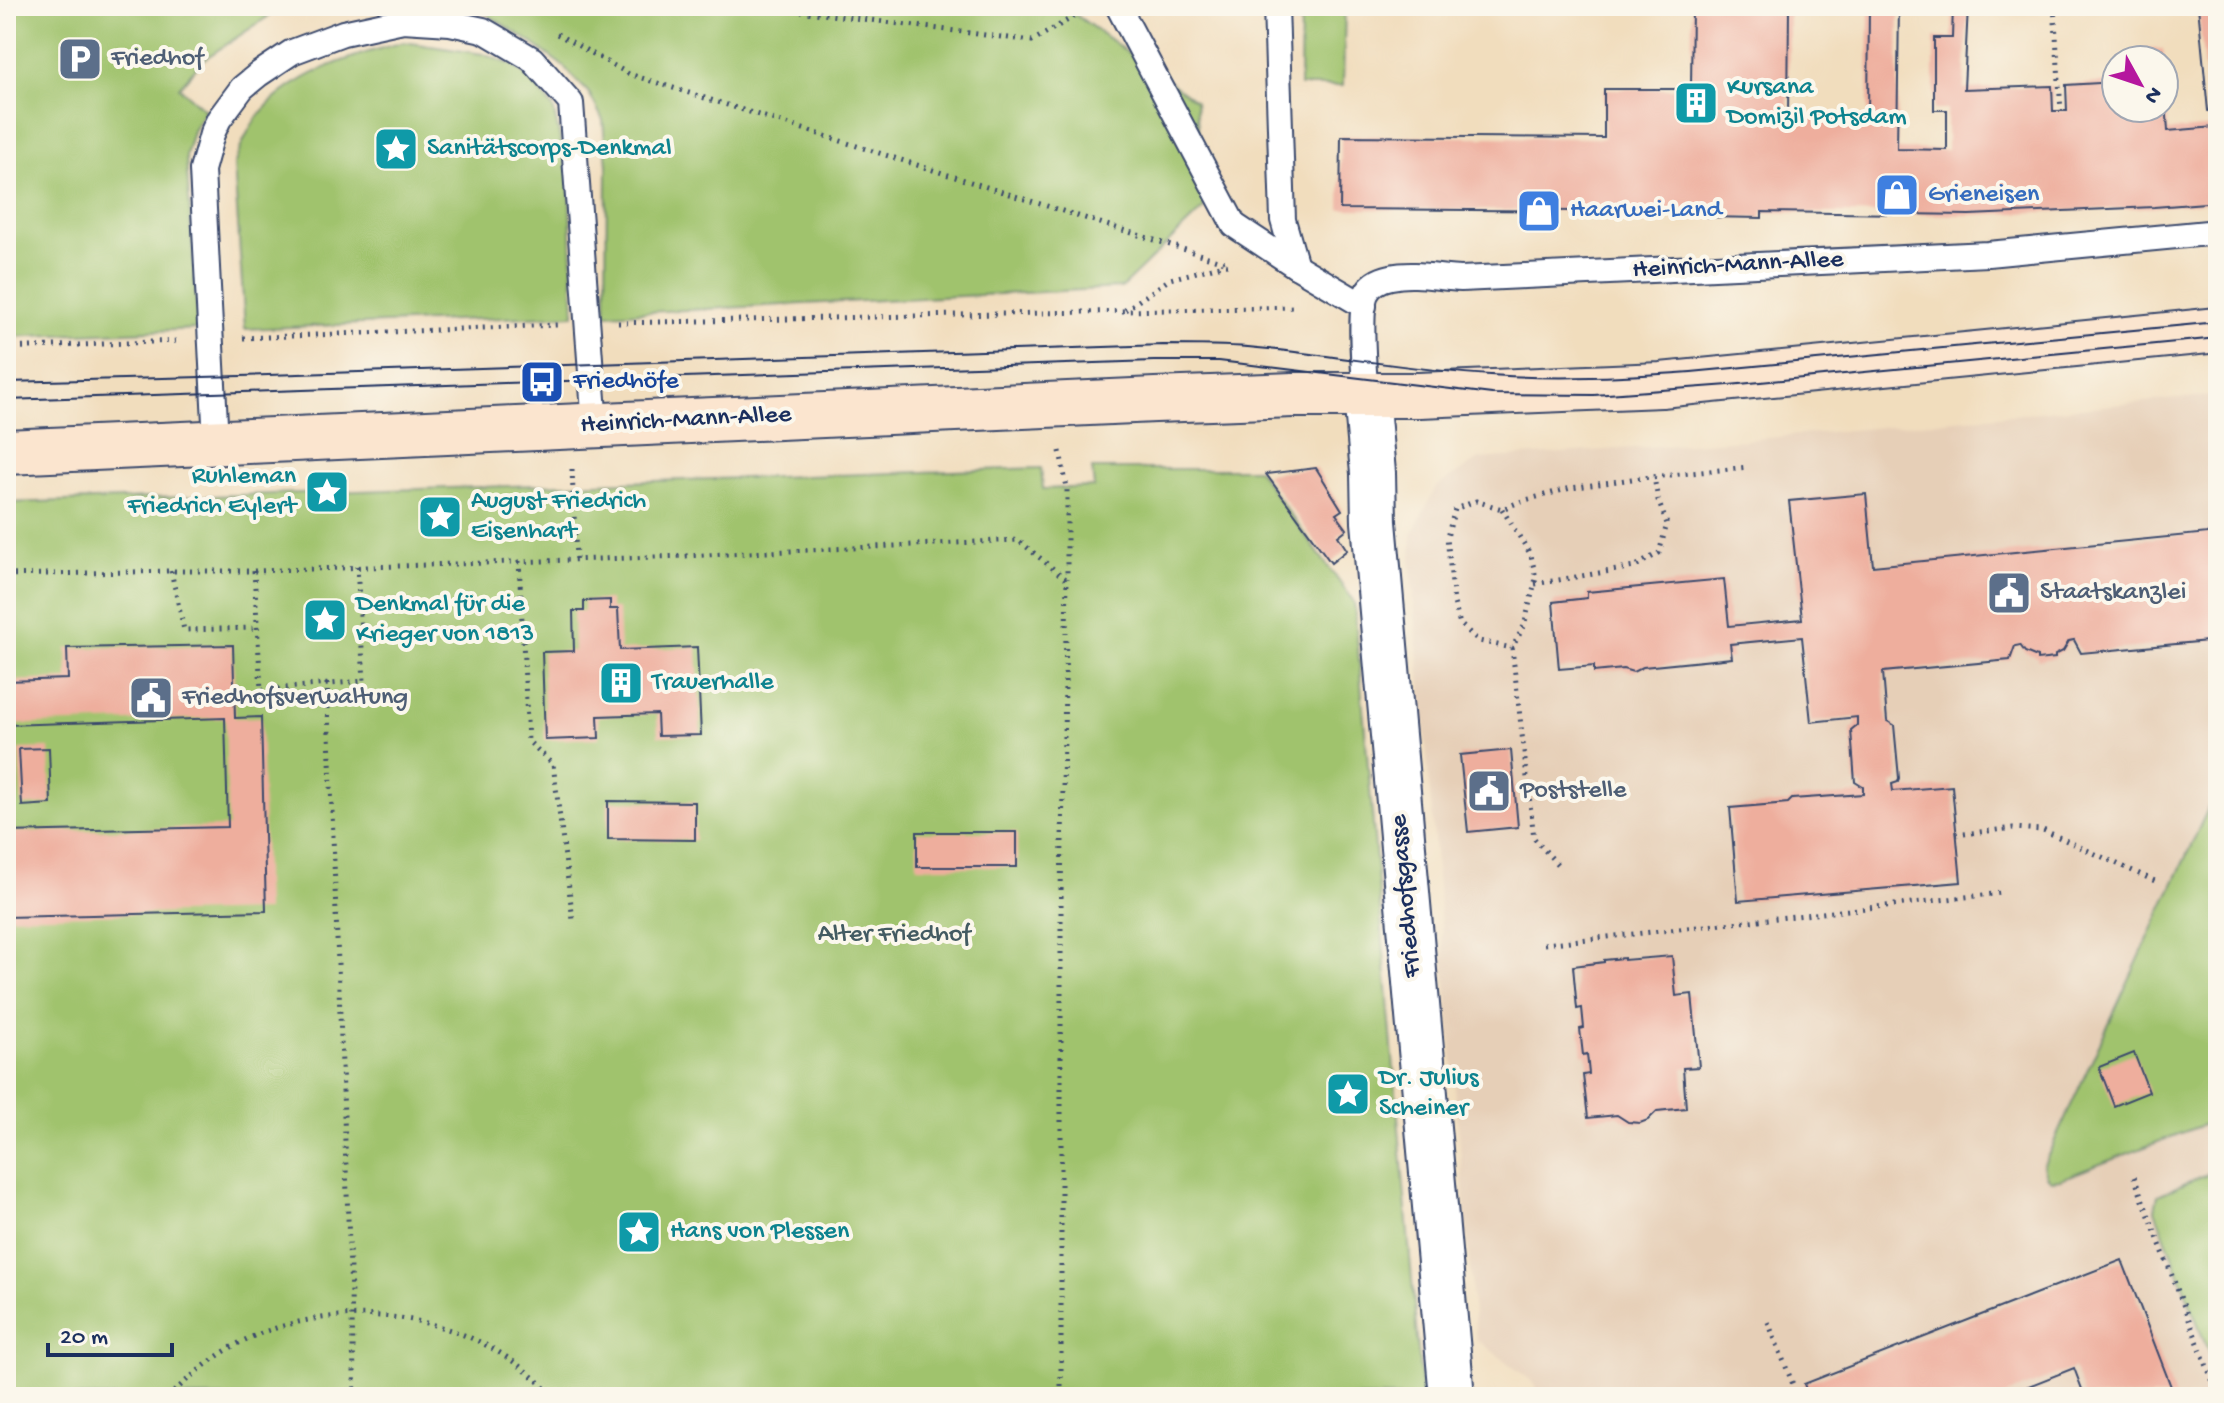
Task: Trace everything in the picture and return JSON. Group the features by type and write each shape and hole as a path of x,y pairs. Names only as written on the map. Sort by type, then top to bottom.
{"main road":[{"name":"Heinrich-Mann-Allee","path":"6,452 1155,400 1482,393 1661,385 2218,330"}],"street":[{"name":"Friedhofsgasse","path":"1366,395 1374,522 1452,1397"}],"lane":[{"path":"1118,6 1234,225 1364,306 1366,395"},
{"path":"1276,6 1283,220 1296,266"},
{"path":"216,442 202,170 212,134 242,88 292,52 343,33 403,20 450,23 483,30 532,59 571,103 595,426"},
{"name":"Heinrich-Mann-Allee","path":"1364,306 1365,295 1373,284 1391,277 1410,275 1461,279 1988,254 2218,232"}],"path":[{"path":"761,6 1032,41 1092,6"},
{"path":"2054,6 2061,111"},
{"path":"548,29 629,74 1229,263"},
{"path":"6,348 587,324 1292,307"},
{"path":"1060,451 1067,488 1061,892 1061,1397"},
{"path":"1502,509 1571,488 1749,467"},
{"path":"1535,584 1634,567 1659,553 1667,524 1654,477"},
{"path":"573,483 576,559"},
{"path":"1512,648 1479,641 1460,624 1454,603 1447,537 1455,509 1476,501 1502,509 1531,555 1535,584 1524,626 1512,648 1534,838 1557,864"},
{"path":"6,575 254,571 1018,540 1067,580"},
{"path":"519,561 528,741 553,764 573,920"},
{"path":"254,571 261,690 364,681 357,566"},
{"path":"171,571 184,630 257,628"},
{"path":"327,683 355,1397"},
{"path":"1956,835 2013,828 2043,830 2157,882"},
{"path":"1544,944 2002,893"},
{"path":"2134,1177 2218,1395"},
{"path":"168,1397 201,1367 246,1340 295,1322 351,1314 400,1317 451,1330 499,1352 542,1384 553,1397"},
{"path":"1768,1322 1798,1397"}],"shaded area":[{"path":"2218,395 2218,1397 1539,1397 1533,1382 1476,1339 1411,565 1412,534 1436,487 1479,459 1746,440"}],"green space":[{"path":"6,6 284,6 203,60 179,87 205,110 193,131 186,156 198,329 6,337"},
{"path":"420,6 1067,6 1196,101 1204,208 1121,288 606,314 607,166 603,120 589,93 563,66 485,13"},
{"path":"1301,6 1345,6 1343,86 1300,86"},
{"path":"404,42 483,54 512,65 533,82 553,108 569,178 574,315 245,329 234,165 249,130 270,103 304,79 343,61"},
{"name":"Alter Friedhof","path":"1041,468 1043,489 1094,487 1092,469 1257,469 1354,602 1422,1397 6,1397 6,503"},
{"path":"2218,787 2218,1119 2061,1179 2051,1180 2043,1166"},
{"path":"2218,1169 2218,1378 2155,1210 2158,1195"}],"building":[{"path":"1692,6 1789,6 1788,117 1868,117 1869,6 1899,6 1897,149 1947,150 1947,110 1934,110 1934,38 1952,38 1953,6 1968,6 1964,89 2052,86 2053,111 2067,111 2066,85 2100,83 2100,124 2168,124 2168,131 2215,127 2218,123 2218,202 1969,215 1762,212 1762,218 1706,217 1705,212 1340,209 1341,136 1604,138 1604,89 1691,89"},
{"path":"2198,6 2218,6 2218,117 2208,111"},
{"path":"1316,468 1342,510 1336,514 1347,529 1338,536 1347,550 1331,563 1266,474"},
{"path":"1866,494 1873,566 2218,532 2218,640 2081,653 2074,640 2069,641 2055,658 2037,660 2020,645 2015,646 2010,660 1883,672 1887,721 1894,725 1899,778 1892,784 1893,791 1952,786 1961,882 1738,901 1730,808 1788,803 1792,799 1863,794 1863,787 1855,782 1851,730 1857,725 1857,717 1811,722 1802,637 1730,644 1732,658 1643,667 1633,672 1623,669 1594,672 1594,666 1559,669 1553,602 1587,598 1587,592 1724,579 1729,626 1802,619 1789,501"},
{"name":"Trauerhalle","path":"610,600 610,609 618,609 620,650 697,647 701,735 658,736 657,714 598,716 599,738 545,740 542,652 574,651 573,611 584,611 584,601"},
{"path":"233,645 235,718 261,717 266,911 6,917 6,832 228,827 225,718 6,725 6,681 68,679 67,648"},
{"path":"49,748 51,804 22,806 19,749"},
{"path":"1511,750 1518,827 1468,832 1460,755"},
{"path":"608,801 695,802 695,840 608,839"},
{"path":"917,832 1017,832 1017,867 917,867"},
{"path":"1672,956 1676,996 1692,994 1699,1067 1683,1068 1686,1108 1657,1111 1640,1123 1628,1122 1617,1115 1588,1118 1583,1075 1589,1074 1587,1054 1583,1055 1580,1029 1584,1028 1582,1008 1577,1009 1573,966 1604,960"},
{"path":"2134,1053 2149,1092 2114,1106 2099,1067"},
{"path":"2122,1260 2175,1397 2085,1397 2074,1368 2001,1397 1809,1397 1804,1384"}],"tram line":[{"path":"6,382 1163,345 1248,347 1490,375 1590,377 1691,372 2218,322"},
{"path":"6,400 1154,361 1219,361 1492,394 1594,395 2218,338"}],"place":[{"name":"Friedhof","path":"80,59"},
{"name":"Kursana Domizil Potsdam","path":"1696,103"},
{"name":"Sanitätscorps-Denkmal","path":"396,149"},
{"name":"Grieneisen","path":"1897,195"},
{"name":"Haarwei-Land","path":"1539,211"},
{"name":"Friedhöfe","path":"542,382"},
{"name":"Ruhleman Friedrich Eylert","path":"327,492"},
{"name":"August Friedrich Eisenhart","path":"440,517"},
{"name":"Staatskanzlei","path":"2009,593"},
{"name":"Denkmal für die Krieger von 1813","path":"325,620"},
{"name":"Trauerhalle","path":"621,683"},
{"name":"Friedhofsverwaltung","path":"151,698"},
{"name":"Poststelle","path":"1489,791"},
{"name":"Dr. Julius Scheiner","path":"1348,1094"},
{"name":"Hans von Plessen","path":"639,1232"}]}
